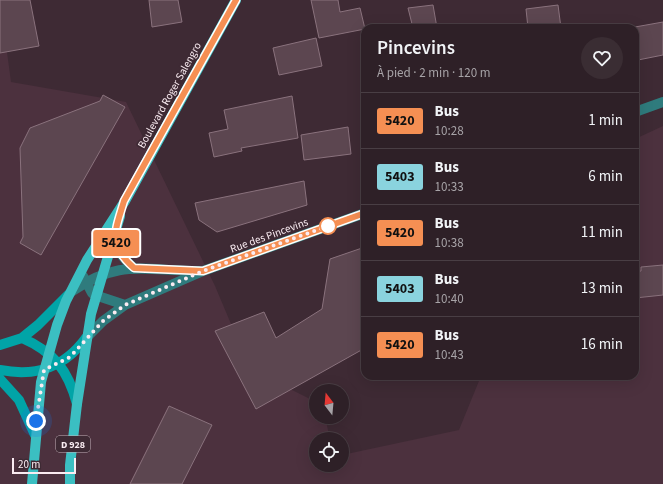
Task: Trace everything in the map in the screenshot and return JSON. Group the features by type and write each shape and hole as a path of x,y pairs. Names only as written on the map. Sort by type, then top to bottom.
{"main road":[{"name":"Boulevard Roger Salengro","path":"124,201 236,0"},
{"name":"D 928","path":"70,484 70,465 86,338 95,295 124,201"},
{"name":"D 928","path":"32,484 40,382 57,324 71,292 124,201"},
{"path":"0,345 22,338 38,325 71,292"},
{"path":"22,338 40,346 48,352 66,373 72,384 77,404"},
{"path":"0,370 21,373 44,370 70,357 86,338"},
{"path":"0,379 19,400 35,435"}],"street":[{"path":"639,111 663,102"},
{"name":"Rue des Pincevins","path":"86,338 103,321 125,305 203,271 361,214"},
{"path":"115,232 117,249 120,255 134,268"},
{"path":"71,292 85,282 102,274 134,268 203,271"},
{"path":"82,272 85,282 95,295 125,305"}],"shaded area":[{"path":"0,0 11,82 126,102 215,286 250,369 309,398 309,424 327,424 328,432 309,432 309,472 349,472 349,454 459,430 479,380 639,380 639,137 663,126 663,484 0,484"}],"building":[{"path":"0,0 30,0 39,46 0,53"},
{"path":"149,0 178,0 182,22 152,27"},
{"path":"311,0 338,0 340,12 360,8 364,24 361,24 361,30 319,38"},
{"path":"433,5 436,24 412,24 408,8"},
{"path":"558,5 560,24 528,24 526,9"},
{"path":"663,22 663,55 639,60 639,26"},
{"path":"316,38 322,66 279,75 273,48"},
{"path":"103,95 125,107 41,255 20,243 23,237 20,148 30,128 100,101"},
{"path":"292,96 298,138 241,148 242,151 214,157 209,133 228,129 224,110"},
{"path":"348,127 351,154 304,160 301,135"},
{"path":"304,181 307,205 217,232 199,220 195,203"},
{"path":"361,248 361,350 256,409 215,331 264,312 276,338 322,309 330,259"},
{"path":"663,265 663,295 639,298 639,271 641,271 641,267"},
{"path":"169,406 212,425 182,484 130,484"}],"bus line":[{"name":"5420","path":"236,0 124,201 115,232 117,249 120,255 134,268 174,271 203,271 361,214"}],"route":[{"path":"36,421 40,382 44,370 70,357 80,347 86,338 113,313 125,305 203,271 328,226"}]}
